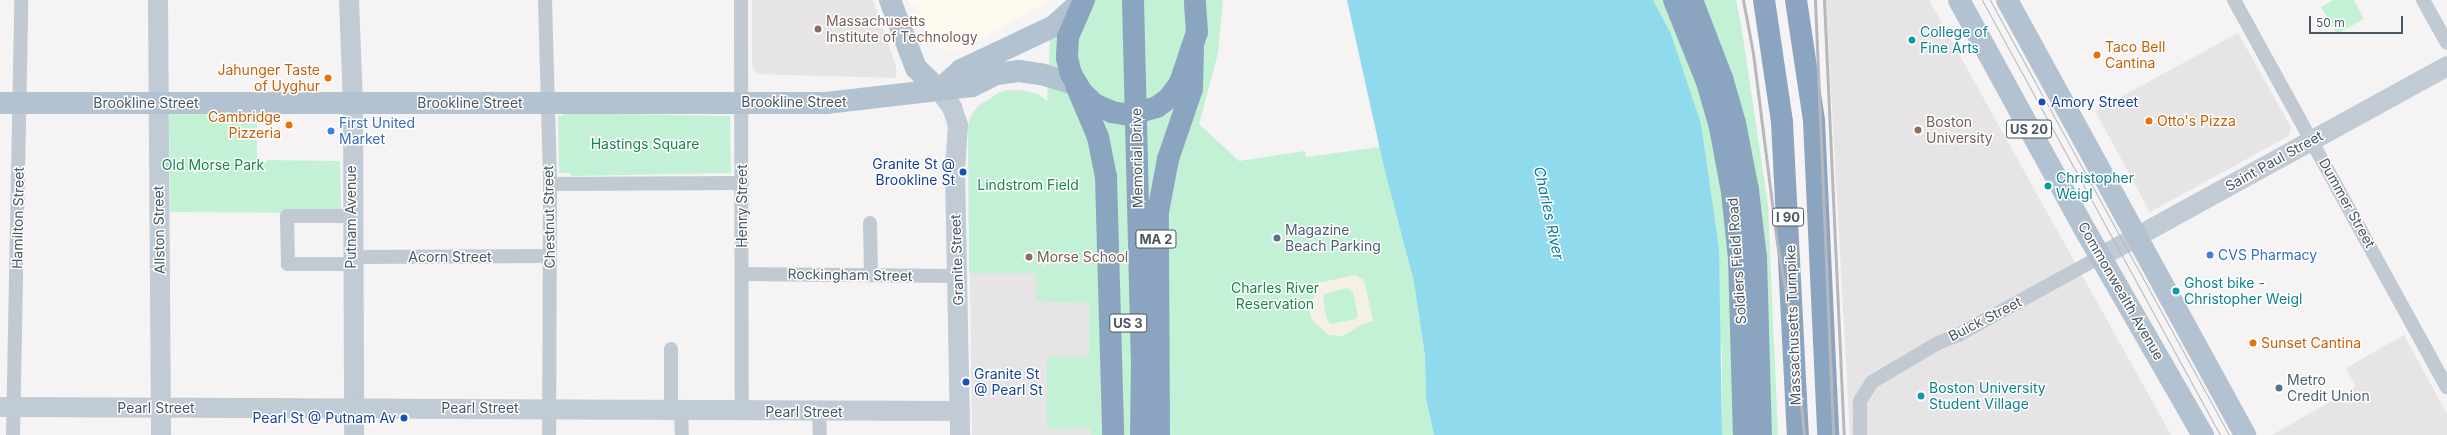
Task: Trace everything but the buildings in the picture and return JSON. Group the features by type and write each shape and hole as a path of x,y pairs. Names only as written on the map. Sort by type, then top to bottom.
{"highway":[{"path":"1084,0 1072,23 1067,42 1069,67 1098,137 1106,181 1113,435"},
{"name":"Memorial Drive","path":"1120,0 1132,212 1141,435"},
{"name":"Memorial Drive","path":"1130,435 1133,0"},
{"path":"1195,0 1198,24"},
{"name":"MA 2","path":"1159,435 1158,212 1168,159 1192,89 1193,47 1202,0"},
{"name":"Soldiers Field Road","path":"1674,0 1700,62 1711,97 1734,200 1740,274 1744,435"},
{"name":"Soldiers Field Road","path":"1692,0 1724,85 1739,138 1748,190 1756,266 1761,435"},
{"name":"Massachusetts Turnpike","path":"1764,0 1782,122 1798,435"},
{"name":"Massachusetts Turnpike","path":"1796,0 1814,121 1828,435"},
{"path":"1076,85 1091,102 1112,112 1129,115 1146,112 1160,105 1175,91 1184,76 1193,47"}],"main road":[{"path":"890,0 916,68 939,90 961,70 1054,26 1084,0"},
{"name":"Commonwealth Avenue","path":"1959,0 2100,257 2203,435"},
{"name":"US 20","path":"2007,0 2245,435"},
{"name":"Brookline Street","path":"10,103 842,102 972,86 998,74 1013,71 1036,73 1076,85"}],"street":[{"name":"Hamilton Street","path":"13,435 7,407 10,103 21,0"},
{"name":"Allston Street","path":"158,0 161,435"},
{"name":"Putnam Avenue","path":"349,0 352,103 351,260 354,435"},
{"name":"Chestnut Street","path":"545,0 546,103 550,184 549,435"},
{"name":"Henry Street","path":"741,0 742,412"},
{"name":"Dummer Street","path":"2234,0 2447,387"},
{"path":"2423,0 2447,43"},
{"name":"Saint Paul Street","path":"2100,257 2447,66"},
{"name":"Granite Street","path":"939,90 952,107 958,125 955,170 960,435"},
{"path":"550,184 742,183"},
{"name":"Acorn Street","path":"352,216 287,216 288,264 351,260 550,256"},
{"path":"870,223 871,274"},
{"name":"Buick Street","path":"1860,435 1860,401 1872,382 1938,343 1958,335 2100,257"},
{"name":"Rockingham Street","path":"742,274 958,276"},
{"path":"671,349 676,411 682,435"},
{"name":"Pearl Street","path":"7,407 354,409 549,408 742,412 960,411"},
{"path":"819,412 820,435"}],"shaded area":[{"name":"Massachusetts Institute of Technology","path":"752,0 873,0 896,67 896,78 757,74 752,65"},
{"path":"908,0 1050,0 970,46 949,51 935,46 930,40 916,5 911,7"},
{"name":"Boston University","path":"1826,0 1929,0 2171,435 1850,435"},
{"path":"2238,33 2291,127 2289,136 2150,212 2095,111"},
{"name":"Morse School","path":"1006,90 1020,90 1038,94 1089,303 1091,435 972,435 968,126 970,116 981,103"},
{"path":"2404,335 2447,414 2447,435 2272,435 2356,387 2346,368"}],"green space":[{"name":"Charles River Reservation","path":"1069,0 1223,0 1218,53 1199,124 1239,161 1305,151 1306,157 1380,147 1414,282 1425,356 1426,399 1434,435 1091,435 1090,428 1047,429 1047,356 1089,357 1089,303 1036,301 1037,273 969,273 968,126 975,110 999,92 1020,90 1038,94 1047,101 1050,40"},
{"path":"1653,0 1736,0 1741,24 1768,205 1778,435 1722,435 1722,352 1671,34"},
{"path":"2333,0 2354,0 2364,19 2337,34 2321,7"},
{"name":"Hastings Square","path":"563,113 730,116 731,173 571,176 571,173 559,173 558,116 563,116"},
{"name":"Old Morse Park","path":"169,114 257,115 257,160 340,161 341,213 170,212"}],"sand":[{"path":"1355,275 1364,280 1373,321 1363,324 1343,336 1329,335 1312,320 1310,311 1314,296 1313,284","holes":["1347,288 1353,292 1358,315 1356,319 1331,324 1327,320 1323,298 1325,294"]}],"water":[{"name":"Charles River","path":"1347,0 1653,0 1671,34 1701,124 1719,249 1722,435 1434,435 1426,399 1425,356 1414,282 1383,163"}],"tram line":[{"path":"1982,0 2220,435"},
{"path":"1990,0 2229,435"}],"railway":[{"path":"1743,0 1753,53 1777,243 1796,351 1804,435"},
{"path":"1815,0 1833,435"},
{"path":"1824,0 1844,435"}],"place":[{"name":"Massachusetts Institute of Technology","path":"818,29"},
{"name":"College of Fine Arts","path":"1912,40"},
{"name":"Taco Bell Cantina","path":"2097,55"},
{"name":"Jahunger Taste of Uyghur","path":"328,78"},
{"name":"Amory Street","path":"2042,102"},
{"name":"Otto's Pizza","path":"2149,121"},
{"name":"Cambridge Pizzeria","path":"289,125"},
{"name":"Boston University","path":"1918,130"},
{"name":"First United Market","path":"331,131"},
{"name":"Granite St @ Brookline St","path":"963,172"},
{"name":"Christopher Weigl","path":"2048,186"},
{"name":"Magazine Beach Parking","path":"1277,238"},
{"name":"CVS Pharmacy","path":"2210,255"},
{"name":"Morse School","path":"1029,257"},
{"name":"Ghost bike - Christopher Weigl","path":"2176,291"},
{"name":"Sunset Cantina","path":"2253,343"},
{"name":"Granite St @ Pearl St","path":"966,382"},
{"name":"Metro Credit Union","path":"2279,388"},
{"name":"Boston University Student Village","path":"1921,396"},
{"name":"Pearl St @ Putnam Av","path":"404,418"}],"park label":[{"name":"Lindstrom Field","path":"1028,185"}]}
